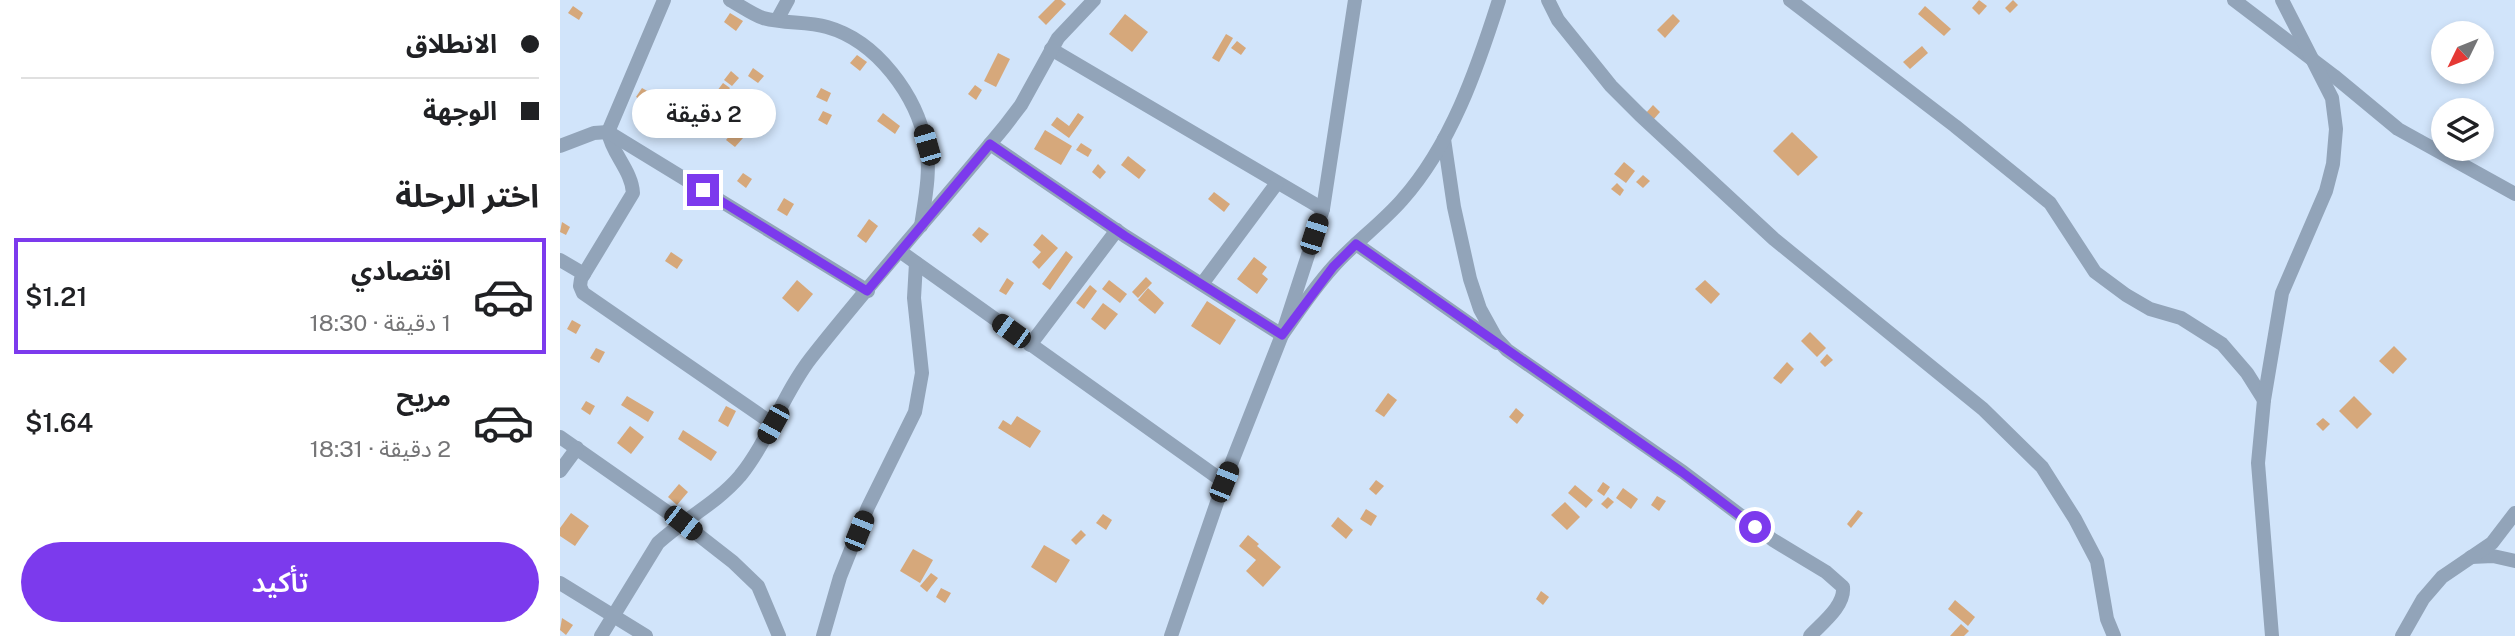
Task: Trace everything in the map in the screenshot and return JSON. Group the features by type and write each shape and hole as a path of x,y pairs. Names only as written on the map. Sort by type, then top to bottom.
{"street":[{"path":"664,0 608,132 610,142 631,182 633,193 584,274 580,286 583,293 773,424"},
{"path":"730,0 764,18 825,26 847,35 868,50 901,85 917,113 927,145 928,169 921,227"},
{"path":"777,20 788,0"},
{"path":"601,636 658,543 721,496 740,476 757,453 810,360 1021,105 1051,49 1094,0"},
{"path":"1171,636 1224,482 1282,335 1323,209 1355,0"},
{"path":"1282,335 1333,267 1402,200 1444,139 1482,54 1499,0"},
{"path":"1548,0 1566,30 1611,86 1640,115 1774,239 1983,409 2042,467 2076,519 2098,561 2106,619 2114,636"},
{"path":"1790,0 1955,126 2050,203 2095,272 2150,309 2181,318 2222,344 2247,373 2264,400"},
{"path":"2234,0 2398,129 2515,194"},
{"path":"2272,636 2258,463 2264,400 2282,293 2326,191 2333,163 2336,130 2333,98 2283,0"},
{"path":"1051,49 1323,209"},
{"path":"560,146 594,133 608,132 867,291"},
{"path":"1444,139 1454,207 1470,279 1480,309 1496,338 1507,350"},
{"path":"990,144 1117,230 1282,335"},
{"path":"1202,284 1278,183"},
{"path":"1030,345 1117,230"},
{"path":"1356,244 1682,472 1773,540 1826,572 1843,587 1844,594 1810,636"},
{"path":"901,251 1224,482"},
{"path":"560,260 584,274"},
{"path":"823,636 840,577 868,507 900,448 915,412 922,373 914,298 916,262"},
{"path":"560,437 683,523 733,562 758,586 779,636"},
{"path":"560,471 577,449"},
{"path":"2402,636 2423,599 2442,577 2492,543 2515,513"},
{"path":"2469,557 2493,556 2515,561"},
{"path":"560,583 646,636"}],"building":[{"path":"1055,0 1066,4 1046,25 1038,17"},
{"path":"1979,0 1987,6 1979,15 1972,8"},
{"path":"2013,0 2018,5 2010,13 2005,8"},
{"path":"573,6 583,13 579,20 568,13"},
{"path":"1925,6 1951,29 1944,36 1918,14"},
{"path":"730,13 743,21 736,31 724,22"},
{"path":"1125,14 1148,32 1132,52 1109,34"},
{"path":"1673,14 1680,21 1665,38 1657,30"},
{"path":"1226,34 1233,38 1219,62 1212,58"},
{"path":"1237,41 1246,48 1241,55 1231,48"},
{"path":"1922,46 1928,53 1910,69 1903,62"},
{"path":"998,53 1010,59 996,87 984,81"},
{"path":"857,55 867,62 860,71 850,63"},
{"path":"753,68 764,76 758,83 748,76"},
{"path":"731,71 739,78 732,86 724,80"},
{"path":"723,83 730,88 724,96 717,91"},
{"path":"975,85 982,90 976,100 968,94"},
{"path":"642,88 663,100 658,109 636,97"},
{"path":"821,88 831,93 827,102 816,97"},
{"path":"1653,105 1660,112 1653,120 1646,113"},
{"path":"823,111 832,115 827,125 818,120"},
{"path":"883,113 900,126 895,134 877,121"},
{"path":"1078,113 1084,117 1069,138 1051,125 1057,117 1069,126"},
{"path":"734,130 743,138 735,147 726,140"},
{"path":"1045,130 1072,146 1061,165 1034,149"},
{"path":"1792,132 1818,157 1798,176 1773,151"},
{"path":"1081,143 1092,150 1088,157 1076,150"},
{"path":"1128,156 1146,170 1139,179 1121,165"},
{"path":"1624,162 1635,171 1626,183 1614,174"},
{"path":"1098,164 1106,172 1100,179 1092,172"},
{"path":"743,173 752,179 746,188 737,181"},
{"path":"1643,175 1650,181 1643,188 1636,182"},
{"path":"1617,183 1624,190 1620,196 1611,189"},
{"path":"1214,192 1230,204 1224,212 1208,199"},
{"path":"784,198 794,204 787,216 777,210"},
{"path":"869,219 878,226 866,243 857,236"},
{"path":"562,222 570,227 566,235 560,232"},
{"path":"979,227 989,234 981,243 972,235"},
{"path":"1042,234 1058,248 1039,269 1032,262 1041,252 1033,245"},
{"path":"1066,251 1073,257 1050,290 1042,284"},
{"path":"671,252 683,260 677,269 665,261"},
{"path":"1254,257 1267,267 1262,274 1268,279 1257,294 1237,279"},
{"path":"1146,277 1152,283 1138,298 1132,292"},
{"path":"1007,278 1014,283 1006,295 999,291"},
{"path":"797,280 813,294 798,312 782,298"},
{"path":"1109,280 1127,294 1120,303 1102,289"},
{"path":"1705,280 1720,294 1711,304 1695,289"},
{"path":"1090,285 1097,291 1084,309 1076,303"},
{"path":"1148,288 1164,303 1155,314 1138,300"},
{"path":"1207,301 1236,320 1220,345 1191,326"},
{"path":"1103,303 1118,314 1105,330 1091,319"},
{"path":"572,320 581,325 576,334 567,329"},
{"path":"1810,332 1826,348 1817,357 1801,341"},
{"path":"2394,346 2407,359 2393,374 2379,361"},
{"path":"596,348 605,352 599,363 590,358"},
{"path":"1827,354 1833,360 1825,367 1820,362"},
{"path":"1787,362 1794,369 1781,384 1773,378"},
{"path":"1388,393 1397,400 1384,417 1375,411"},
{"path":"627,396 654,412 648,422 621,405"},
{"path":"2354,396 2372,414 2357,429 2339,411"},
{"path":"586,401 595,406 590,415 581,409"},
{"path":"726,406 736,411 728,427 718,421"},
{"path":"1516,408 1524,415 1517,424 1509,417"},
{"path":"1017,416 1041,431 1030,448 998,428 1003,420 1011,425"},
{"path":"2323,418 2330,424 2323,431 2316,424"},
{"path":"630,426 644,437 631,454 617,443"},
{"path":"683,430 717,452 711,461 678,439"},
{"path":"1376,480 1384,486 1376,495 1369,489"},
{"path":"1603,482 1610,487 1604,496 1597,491"},
{"path":"679,484 688,492 677,505 668,497"},
{"path":"1575,485 1593,500 1586,508 1568,493"},
{"path":"1623,488 1638,499 1631,509 1616,498"},
{"path":"1657,496 1666,501 1659,511 1651,505"},
{"path":"1608,497 1614,502 1607,509 1601,504"},
{"path":"1565,502 1580,517 1567,530 1551,515"},
{"path":"1366,509 1377,516 1371,526 1360,519"},
{"path":"1858,510 1863,513 1851,528 1847,524"},
{"path":"571,513 589,526 575,546 560,536 560,528"},
{"path":"1103,514 1112,520 1106,530 1096,523"},
{"path":"1338,517 1353,530 1346,539 1331,526"},
{"path":"1081,530 1086,535 1076,545 1071,540"},
{"path":"1248,535 1281,567 1263,587 1246,571 1256,560 1239,546"},
{"path":"1044,545 1070,560 1056,583 1031,567"},
{"path":"913,549 933,560 920,583 900,571"},
{"path":"931,573 938,578 927,592 920,586"},
{"path":"941,588 951,593 945,603 936,597"},
{"path":"1541,591 1549,597 1543,605 1536,599"},
{"path":"1955,600 1975,617 1968,626 1948,609"},
{"path":"562,618 573,625 566,635 560,630"},
{"path":"1961,624 1969,631 1964,636 1950,636"}],"route":[{"path":"703,190 867,291 990,144 1125,236 1282,335 1333,267 1356,244 1682,472 1755,527"}]}
